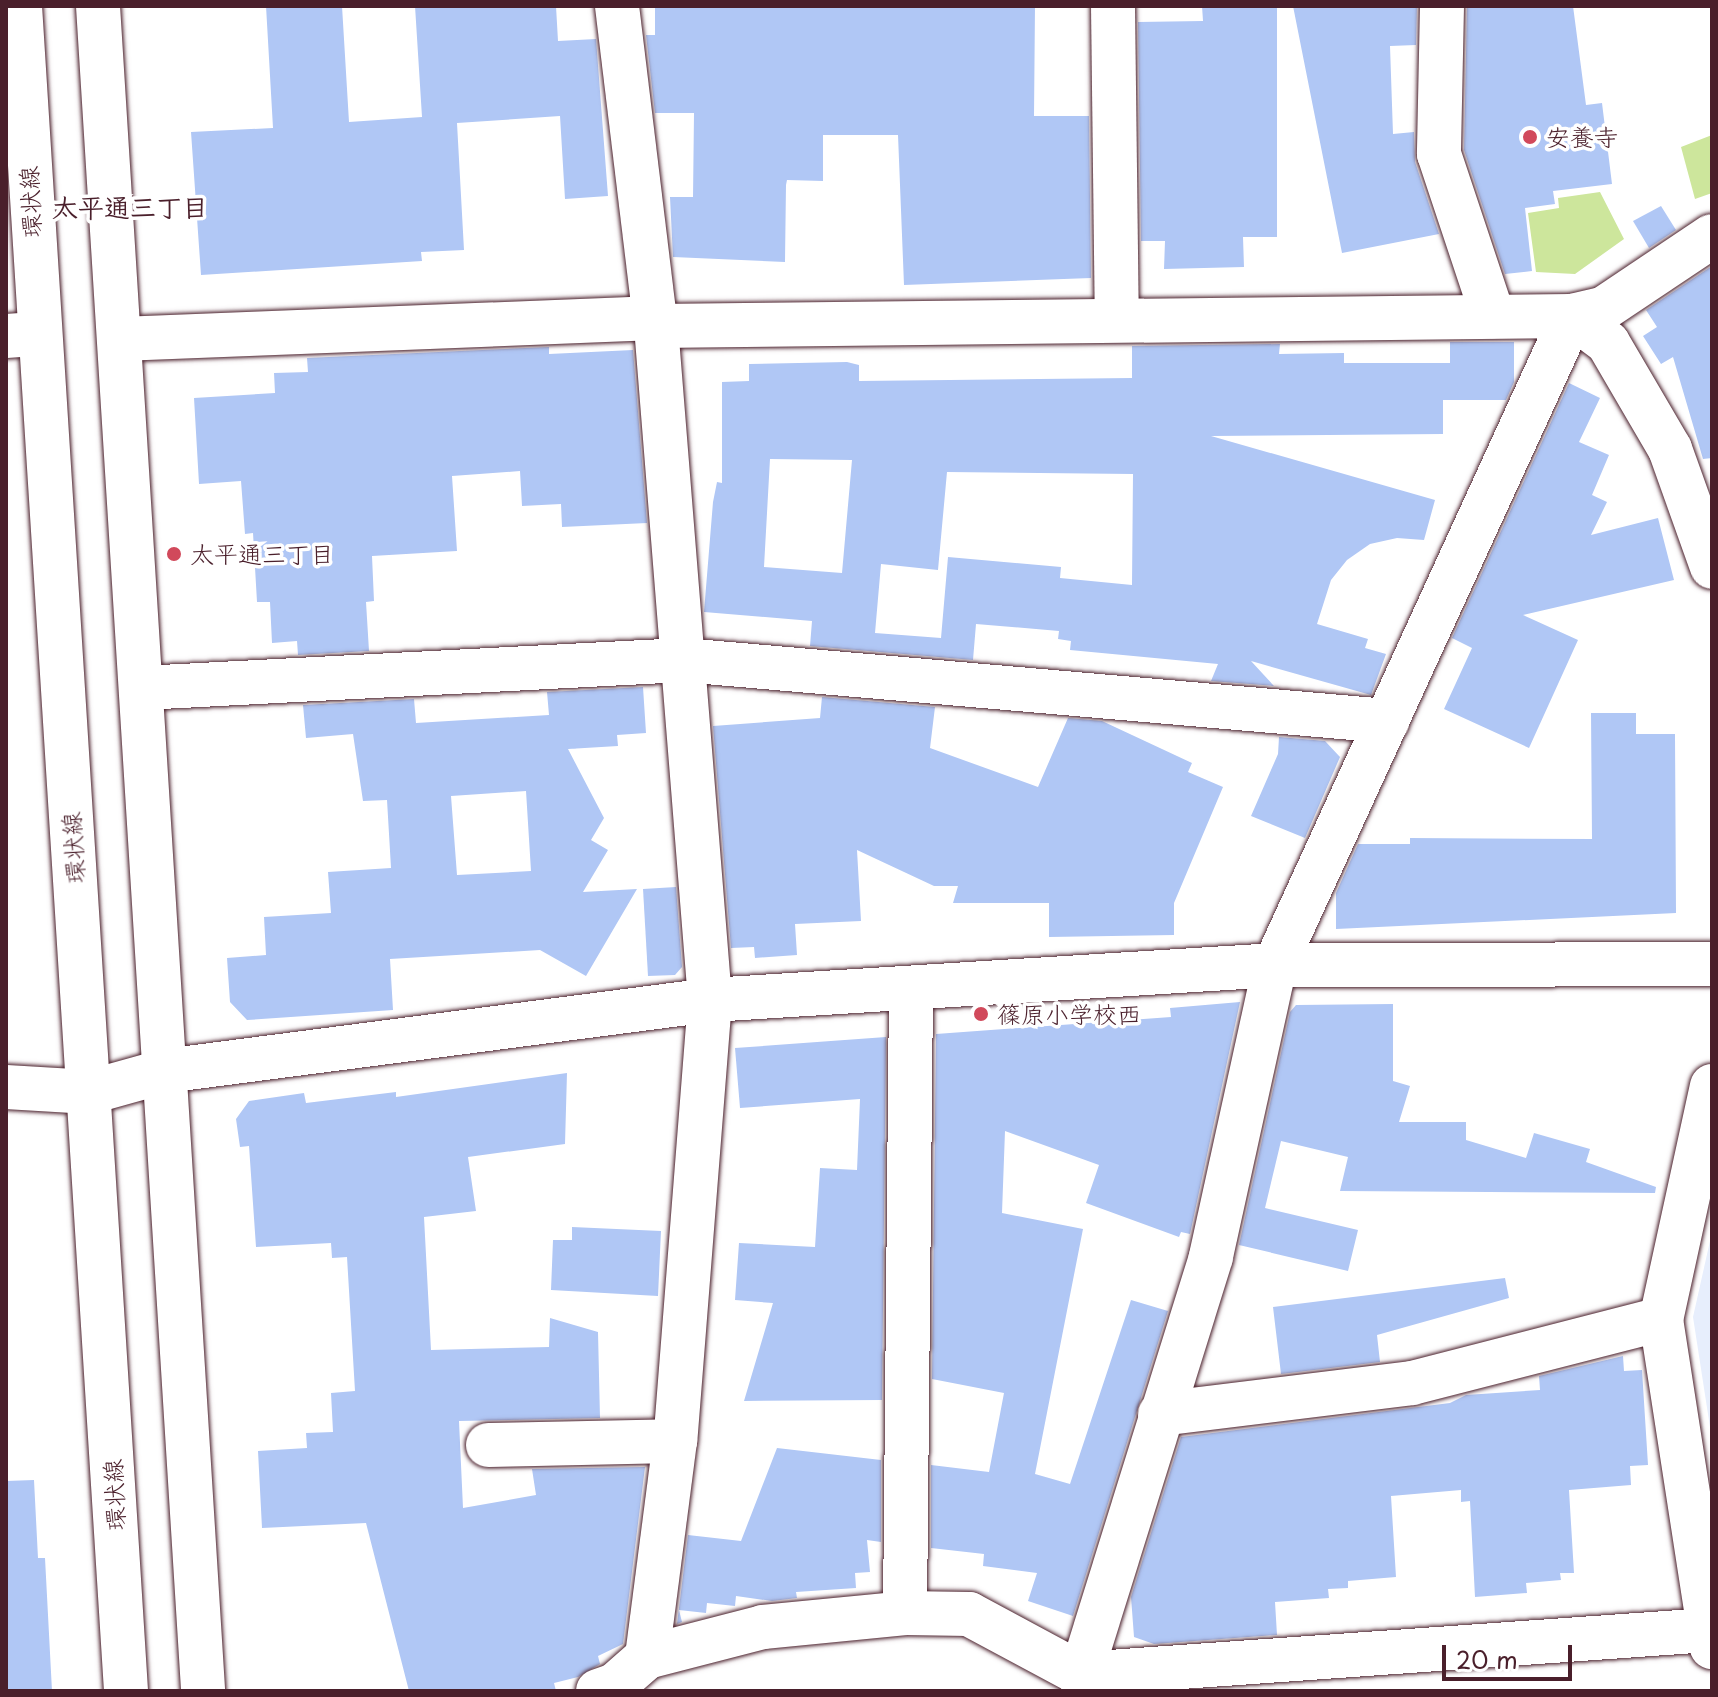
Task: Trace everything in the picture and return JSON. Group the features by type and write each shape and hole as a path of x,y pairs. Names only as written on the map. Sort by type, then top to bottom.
{"street":[{"name":"環状線","path":"20,6 22,335 90,1092 126,1691"},
{"path":"98,6 203,1691"},
{"path":"617,6 656,322 710,1000 675,1441 619,1681"},
{"path":"1113,6 1117,317"},
{"path":"1442,6 1439,154 1493,316"},
{"path":"120,339 656,322 1572,316 1603,309 1712,236"},
{"path":"1572,316 1608,343 1670,449 1712,567"},
{"path":"1082,1683 1160,1414 1211,1257 1275,965 1572,316"},
{"path":"142,688 683,660 1387,721"},
{"path":"6,1087 90,1092 165,1071 710,1000 1275,965 1712,964"},
{"path":"905,1613 911,989"},
{"path":"619,1681 763,1627 905,1613 969,1614 1082,1683 1711,1638 1661,1319 1712,1086"},
{"path":"1160,1414 1412,1383 1661,1319"},
{"path":"488,1445 675,1441"}],"shaded area":[{"path":"1712,1232 1712,1440 1693,1317"}],"green space":[{"path":"1712,135 1712,193 1695,199 1681,147"},
{"path":"1600,192 1624,239 1575,274 1536,272 1528,213 1559,208 1558,198"}],"building":[{"path":"266,6 342,6 349,122 422,117 415,6 556,6 558,41 596,39 608,196 565,199 560,116 457,123 464,250 421,252 422,261 201,275 191,132 273,128"},
{"path":"655,6 1035,6 1034,116 1089,116 1091,278 904,285 898,135 823,135 823,181 787,180 785,262 673,257 670,197 693,197 694,113 655,113 646,35 655,35"},
{"path":"1202,6 1277,6 1277,237 1243,237 1244,267 1164,269 1165,241 1141,241 1138,22 1203,21"},
{"path":"1293,6 1417,6 1416,45 1390,46 1393,134 1414,132 1415,162 1439,234 1342,253"},
{"path":"1467,6 1573,6 1586,105 1602,103 1612,184 1553,191 1555,204 1525,208 1532,271 1505,274 1464,150"},
{"path":"1661,206 1676,230 1649,248 1633,221"},
{"path":"1712,266 1712,458 1703,459 1673,357 1661,364 1643,336 1657,327 1646,310"},
{"path":"1450,342 1514,342 1514,382 1506,400 1443,400 1443,434 1211,436 1435,500 1424,540 1397,538 1370,544 1347,560 1331,580 1317,624 1368,639 1365,648 1386,654 1371,695 1251,661 1274,686 1211,681 1218,664 1070,650 1071,641 1058,639 1059,631 976,624 973,660 810,646 812,621 704,612 713,502 717,482 722,483 722,382 749,381 749,364 847,362 859,365 859,381 1132,378 1132,346 1280,344 1279,354 1344,353 1344,363 1450,363","holes":["770,459 852,460 842,573 764,567","947,472 1133,474 1132,585 1060,578 1061,567 948,557 941,638 875,633 881,564 938,570"]},
{"path":"549,347 549,354 633,350 647,523 562,527 561,504 522,506 520,471 452,476 457,551 372,556 374,601 366,602 369,651 298,655 297,641 272,643 270,602 257,602 253,533 245,534 241,481 199,484 194,398 275,393 274,373 308,372 307,358"},
{"path":"1569,383 1600,398 1579,442 1609,455 1592,495 1607,502 1591,535 1658,518 1674,580 1523,615 1578,640 1529,748 1444,709 1472,648 1452,638"},
{"path":"643,687 646,733 617,735 618,746 568,749 604,818 591,840 608,850 583,892 637,889 586,976 540,950 390,959 393,1010 247,1020 230,1002 227,958 266,955 264,917 331,913 328,872 391,868 387,800 363,801 353,734 306,738 303,705 414,699 416,723 549,715 547,692","holes":["526,791 531,871 457,875 451,796"]},
{"path":"822,697 935,707 930,748 1038,787 1068,718 1102,721 1192,763 1188,772 1223,787 1174,903 1174,935 1049,937 1049,903 953,903 958,886 934,886 857,850 861,921 795,924 797,955 755,958 754,947 731,948 713,726 820,718"},
{"path":"1591,713 1636,713 1636,734 1675,734 1676,913 1336,929 1336,893 1358,844 1410,844 1410,838 1592,839"},
{"path":"1279,737 1325,741 1340,757 1305,838 1251,816 1278,754"},
{"path":"676,887 682,967 675,975 648,976 643,889"},
{"path":"1240,1002 1190,1234 1181,1232 1179,1237 1086,1203 1099,1165 1005,1131 1002,1213 1083,1229 1035,1474 1070,1484 1131,1300 1168,1311 1073,1616 1028,1601 1037,1573 983,1566 984,1554 931,1548 931,1465 989,1472 1004,1393 932,1379 936,1034 1171,1017 1170,1008"},
{"path":"1393,1004 1393,1081 1410,1086 1399,1122 1466,1122 1466,1140 1526,1158 1534,1133 1590,1149 1586,1162 1656,1187 1655,1193 1340,1191 1348,1157 1281,1141 1265,1208 1358,1230 1348,1271 1239,1245 1290,1012 1296,1005"},
{"path":"886,1037 882,1400 744,1401 773,1303 735,1300 739,1243 815,1247 820,1168 857,1170 860,1099 740,1108 735,1048"},
{"path":"567,1073 565,1144 468,1157 476,1211 424,1217 431,1350 549,1347 550,1318 598,1332 600,1418 459,1421 463,1508 536,1495 532,1469 645,1467 623,1644 598,1656 600,1664 578,1677 554,1683 556,1691 409,1691 366,1523 262,1528 258,1451 307,1448 306,1433 333,1432 331,1393 355,1391 347,1257 332,1258 331,1243 256,1247 249,1146 240,1147 236,1119 249,1101 304,1093 306,1103 396,1092 396,1097"},
{"path":"572,1227 661,1231 658,1296 551,1290 553,1240 572,1240"},
{"path":"1505,1278 1509,1298 1377,1335 1380,1362 1281,1374 1273,1307"},
{"path":"1623,1356 1624,1371 1642,1370 1648,1465 1630,1466 1631,1485 1569,1490 1574,1573 1560,1573 1561,1580 1526,1583 1527,1593 1475,1597 1470,1501 1461,1502 1461,1490 1391,1496 1396,1577 1348,1581 1348,1588 1328,1589 1329,1598 1275,1602 1277,1635 1154,1644 1134,1637 1131,1597 1181,1437 1450,1403 1466,1395 1540,1390 1539,1376"},
{"path":"777,1448 881,1460 881,1542 867,1540 870,1572 855,1573 856,1588 796,1592 797,1598 772,1601 736,1596 735,1606 707,1603 706,1613 679,1610 682,1622 677,1624 688,1535 741,1541"},
{"path":"34,1480 38,1558 45,1558 52,1691 6,1691 6,1481"}],"place":[{"name":"安養寺","path":"1530,137"},
{"name":"太平通三丁目","path":"174,554"},
{"name":"篠原小学校西","path":"981,1014"}],"district":[{"name":"太平通三丁目","path":"130,207"}]}
